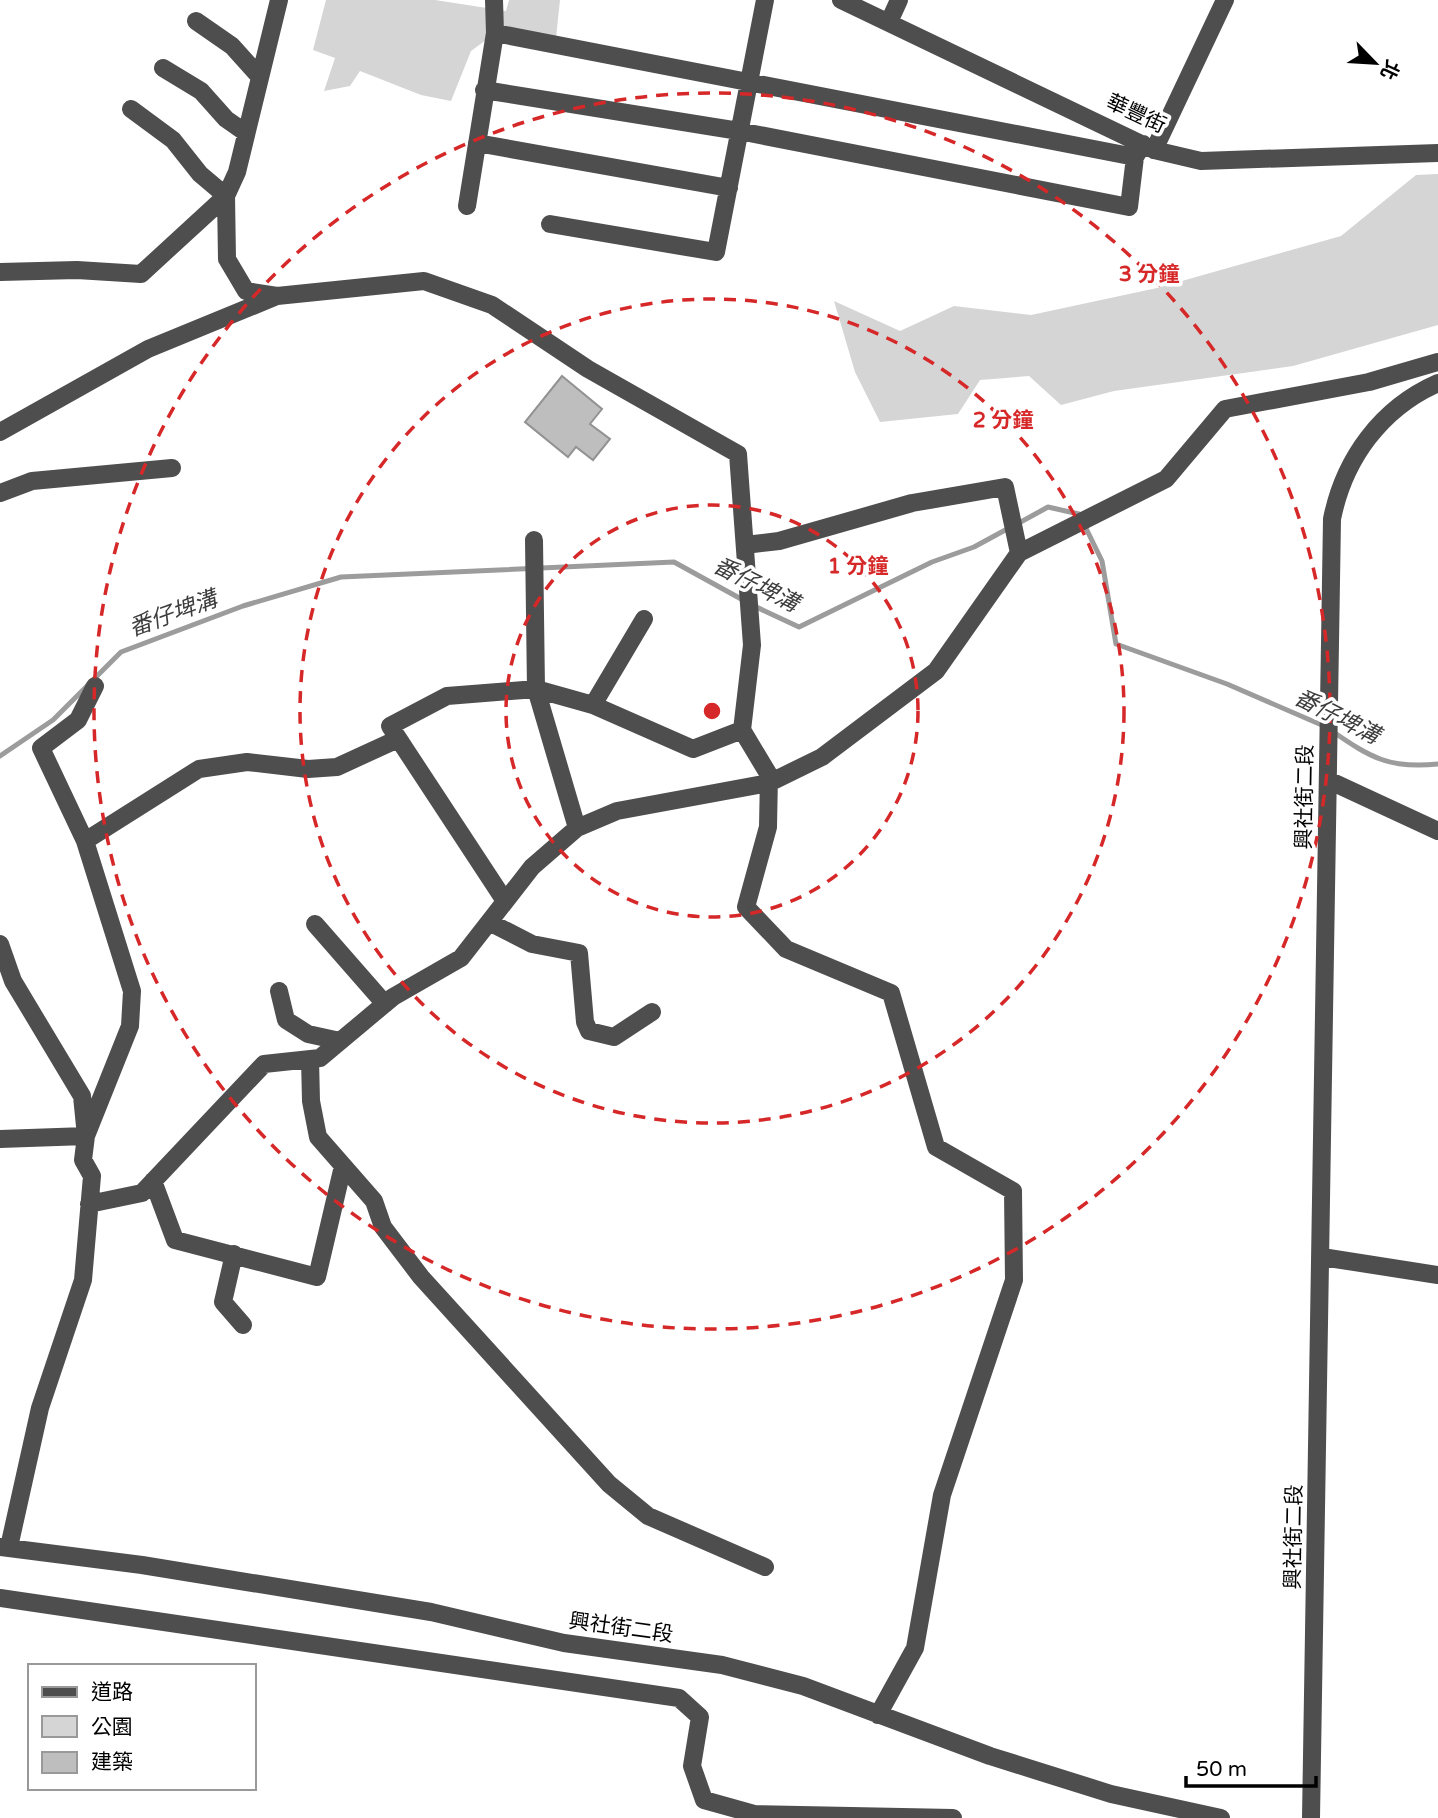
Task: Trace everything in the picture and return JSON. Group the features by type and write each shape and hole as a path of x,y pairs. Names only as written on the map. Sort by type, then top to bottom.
{"street":[{"path":"0,272 78,270 141,274 226,196 237,172 279,0"},
{"path":"467,206 495,33 494,0"},
{"path":"550,223 716,252 765,0"},
{"name":"華豐街","path":"841,0 1144,150 1201,161 1438,153"},
{"path":"888,22 899,0"},
{"path":"484,90 739,131 1129,207 1144,150 1225,0"},
{"path":"196,21 232,46 259,76"},
{"path":"495,33 749,82 1144,150"},
{"path":"163,68 201,91 226,118 246,133"},
{"path":"131,109 173,140 200,174 226,196 227,259 246,291 277,296 424,281 492,305 588,369 738,454 751,645 742,730 769,775 768,827 746,907 786,949 891,993 936,1147 1013,1191 1014,1280 942,1495 915,1648 878,1715"},
{"path":"477,144 729,188"},
{"path":"0,432 148,349 277,296"},
{"path":"89,1204 142,1193 264,1064 320,1058 385,1004 461,958 532,867 577,828 617,811 769,783 822,757 936,671 1019,554 1166,479 1225,409 1369,382 1438,362"},
{"name":"興社街二段","path":"1311,1818 1332,519 1338,488 1352,460 1387,415 1418,392 1438,383"},
{"path":"0,493 32,481 172,468"},
{"path":"745,545 779,541 912,503 1005,487 1019,554"},
{"path":"534,540 536,689 577,828"},
{"path":"593,705 644,619"},
{"path":"86,1136 130,1026 132,991 85,841 41,748 78,720 95,686"},
{"path":"505,901 390,726 447,696 536,689 593,705 693,749 742,730"},
{"path":"85,841 199,769 247,762 308,769 337,767 398,739"},
{"path":"1328,780 1438,831"},
{"path":"489,922 532,944 579,953 585,1022 589,1031 614,1037 652,1012"},
{"path":"315,925 385,1004"},
{"path":"0,944 13,981 82,1096 86,1136 83,1160 92,1176 83,1280 40,1408 5,1547"},
{"path":"279,991 286,1020 308,1034 340,1041"},
{"path":"310,1059 311,1101 318,1137 374,1201 383,1227 421,1277 610,1484 648,1516 765,1567"},
{"path":"0,1139 86,1136"},
{"path":"153,1181 175,1240 317,1277 343,1166"},
{"path":"234,1254 223,1302 243,1325"},
{"path":"1322,1257 1438,1275"},
{"name":"興社街二段","path":"5,1547 142,1565 417,1610 564,1643 722,1665 803,1686 990,1756 1111,1794 1221,1818"},
{"path":"0,1598 679,1698 700,1717 692,1766 704,1800 754,1814 953,1818"}],"green space":[{"path":"326,0 435,0 506,11 509,0 560,0 556,38 486,40 471,51 451,101 421,95 360,71 350,86 324,91 335,58 313,50"},
{"path":"1438,174 1438,325 1293,366 1114,391 1061,405 1029,376 980,380 958,414 880,422 855,372 834,301 900,331 954,306 1031,315 1157,288 1341,236 1416,175"}],"building":[{"path":"562,376 602,409 590,424 610,439 593,460 576,447 568,457 525,422"}],"waterway":[{"name":"番仔埤溝","path":"1017,524 1048,507 1079,514 1102,561 1116,644 1227,684 1324,726"},
{"name":"番仔埤溝","path":"752,605 799,627 932,562 974,547 1009,528"},
{"name":"番仔埤溝","path":"0,756 53,720 121,652 243,606 341,577 674,562 743,600"},
{"name":"番仔埤溝","path":"1332,731 1382,760 1407,765 1438,764"}]}
